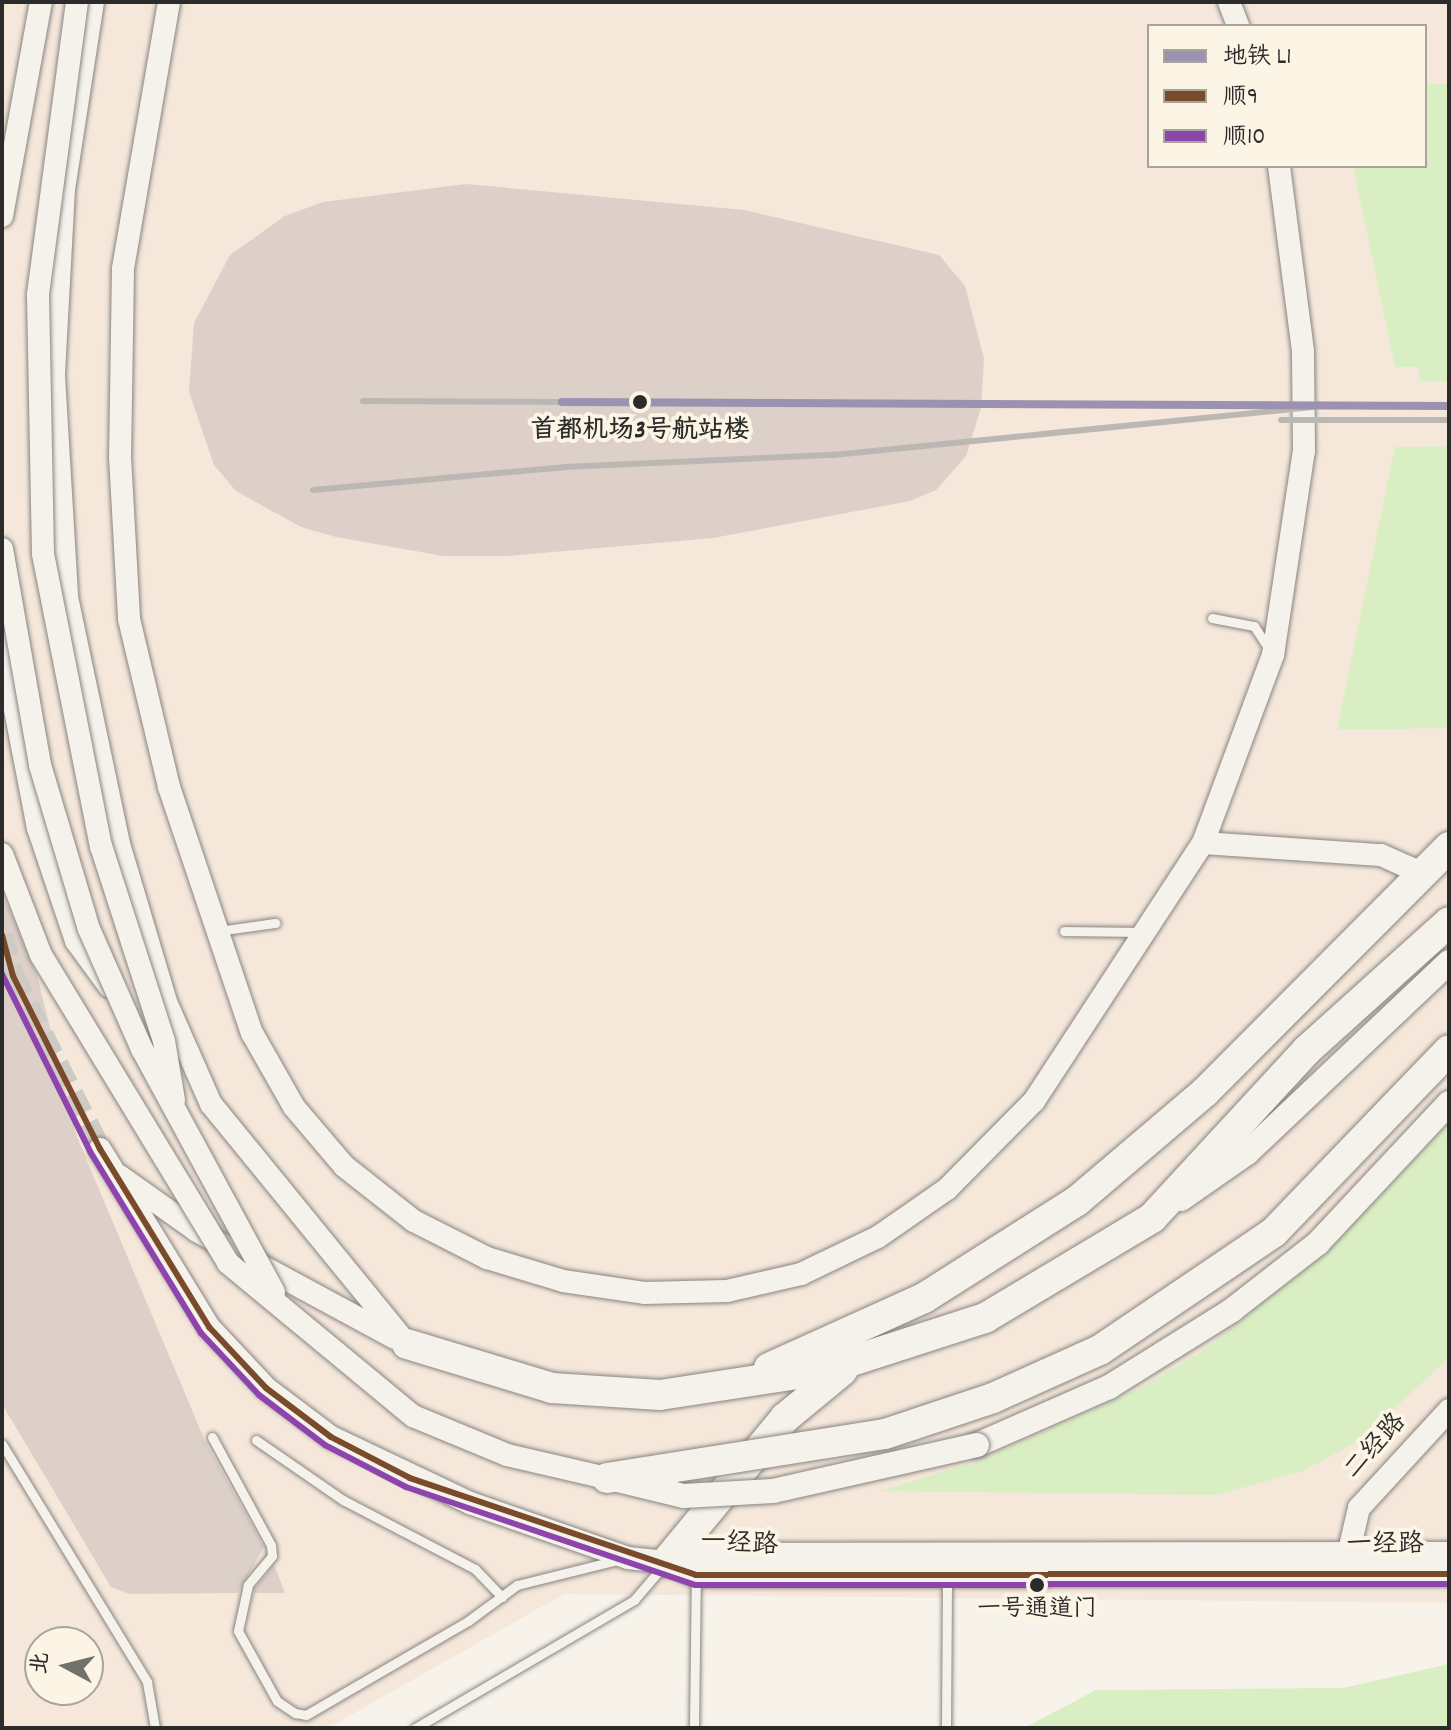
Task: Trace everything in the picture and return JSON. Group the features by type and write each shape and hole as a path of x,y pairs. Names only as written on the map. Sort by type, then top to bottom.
{"highway":[{"path":"691,1394 795,1358 900,1309 1044,1225 1187,1109 1419,872 1449,847"},
{"path":"407,1344 552,1388 691,1394 862,1360 1007,1307 1152,1218 1224,1135 1449,922"},
{"path":"607,1478 885,1434 1076,1362 1167,1310 1274,1232 1449,1050"},
{"path":"666,1562 785,1418 862,1360"}],"main road":[{"path":"1152,1218 1247,1153 1449,962"},
{"path":"607,1478 684,1496 773,1491 977,1445 1109,1387 1232,1310 1318,1243 1449,1103"},
{"name":"一经路","path":"666,1562 696,1575 947,1575 1345,1563 1449,1554"},
{"name":"一经路","path":"666,1562 697,1555 1345,1563 1449,1574"}],"street":[{"path":"2,117 26,2"},
{"path":"2,216 41,2"},
{"path":"77,2 51,155 36,322 44,574 101,846 164,1041 174,1100"},
{"path":"93,2 64,189 54,376 67,597 119,844 166,1002 211,1104"},
{"path":"169,2 123,269 120,457 129,619 169,787 252,1033 294,1107 344,1166 414,1221 487,1258 644,1293 727,1291 801,1274 878,1237 947,1189 1034,1101 1148,932 1203,843 1273,655 1304,451 1303,351 1279,168"},
{"path":"1229,2 1237,24"},
{"path":"2,549 35,744 68,864 109,977 280,1303"},
{"path":"2,643 38,828 76,941 160,1054 211,1104 407,1344"},
{"path":"1203,843 1381,855 1419,872"},
{"path":"2,854 41,955 187,1204 224,1259 280,1303 342,1364 413,1416 507,1455 607,1478"},
{"path":"407,1344 197,1231 115,1173 100,1149 167,1268 209,1327 277,1396 331,1437 410,1478 628,1558 666,1562"},
{"name":"二经路","path":"1345,1563 1373,1488 1449,1410"}],"lane":[{"path":"1212,618 1254,626 1273,655"},
{"path":"218,931 275,923"},
{"path":"1064,931 1148,932"},
{"path":"212,1437 271,1545 237,1623 250,1659 285,1709 306,1715 546,1572 628,1558"},
{"path":"256,1440 343,1500 475,1569 502,1597"},
{"path":"2,1444 147,1682 155,1728"},
{"path":"415,1728 634,1600 666,1562"},
{"path":"694,1728 696,1575"},
{"path":"946,1728 947,1575"}],"shaded area":[{"path":"2,2 1449,2 1449,1603 564,1594 328,1728 2,1728"}],"green space":[{"path":"1427,84 1449,84 1449,381 1420,381 1419,367 1395,367 1353,168 1427,168"},
{"path":"1449,446 1449,728 1337,730 1395,447"},
{"path":"1449,1124 1449,1358 1360,1440 1303,1471 1216,1495 881,1491 981,1460 1140,1388 1201,1352 1324,1254"},
{"path":"1449,1664 1449,1728 1024,1728 1096,1690 1343,1688"}],"building":[{"path":"466,184 744,210 939,255 965,286 984,359 981,408 966,456 936,490 910,501 713,538 508,556 443,556 336,537 301,527 236,491 214,465 189,392 194,323 230,255 285,216 323,202"},
{"path":"2,893 37,975 77,1137 205,1441 264,1547 238,1593 130,1594 111,1587 2,1404"},
{"path":"274,1565 285,1593 254,1593 255,1588"}],"tunnel":[{"path":"2,935 13,976 100,1149"}],"railway":[{"path":"363,401 562,402"},
{"path":"313,490 564,467 833,455 1313,407"},
{"path":"1281,420 1449,420"}],"metro line":[{"name":"L1","path":"562,402 1449,406"}],"transit line":[{"name":"顺9","path":"2,935 13,976 100,1149 209,1327 266,1388 331,1437 410,1478 696,1575 1449,1574"},
{"name":"顺10","path":"2,974 91,1153 201,1333 259,1395 325,1445 406,1487 695,1585 1449,1584"}],"place":[{"name":"首都机场3号航站楼","path":"640,402"},
{"name":"一号通道门","path":"1037,1585"}]}
